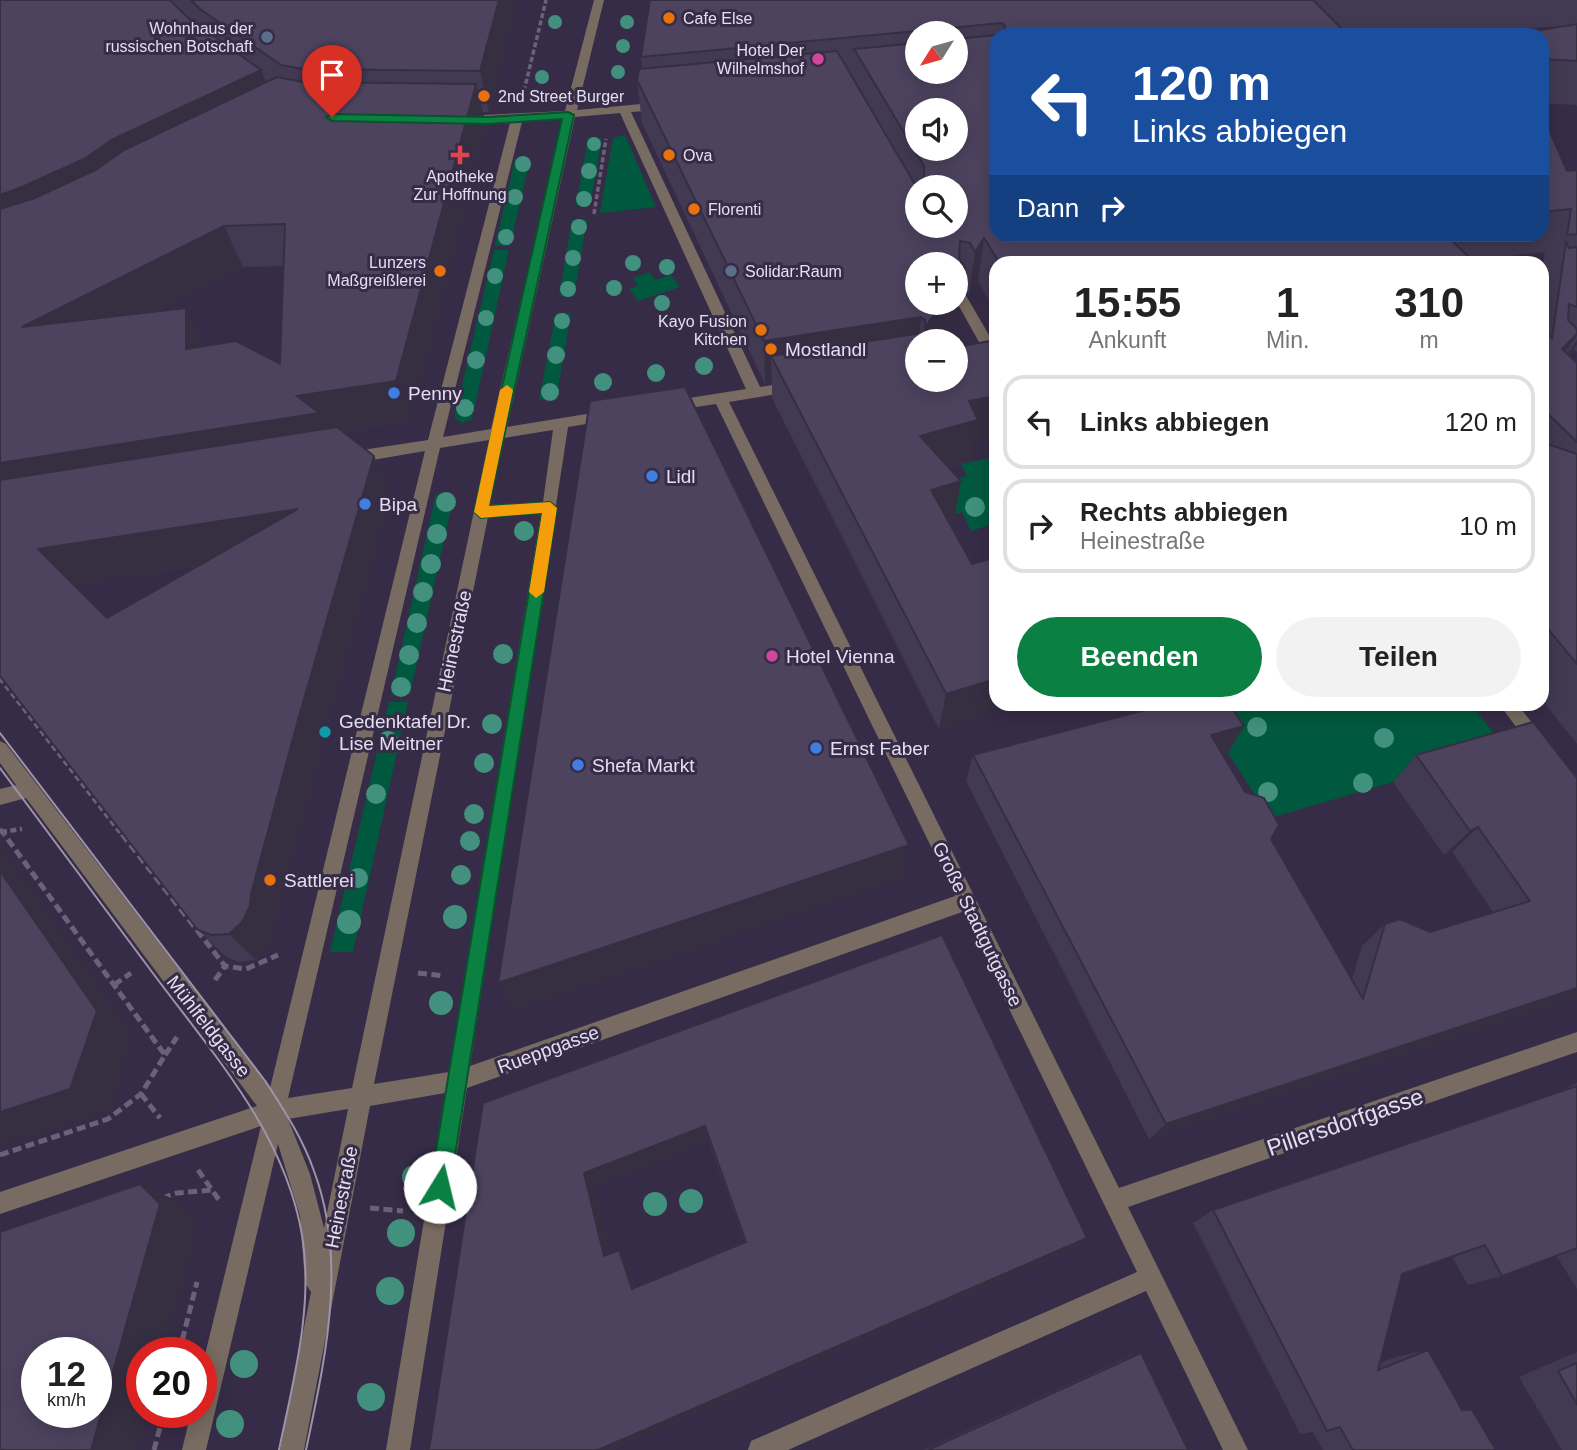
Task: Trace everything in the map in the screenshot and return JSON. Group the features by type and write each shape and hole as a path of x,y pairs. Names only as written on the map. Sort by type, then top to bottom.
{"street":[{"name":"Heinestraße","path":"292,1450 385,969 497,433 568,115 599,0"},
{"path":"449,120 517,119 679,104"},
{"path":"617,110 755,392"},
{"path":"194,1450 434,444 517,119"},
{"path":"968,313 989,353"},
{"path":"654,408 809,383"},
{"name":"Große Stadtgutgasse","path":"720,398 1236,1450"},
{"path":"327,461 627,412"},
{"path":"398,1450 550,508 561,423"},
{"path":"481,512 550,508"},
{"path":"1513,711 1546,752"},
{"name":"Mühlfeldgasse","path":"0,750 274,1111 295,1158 313,1216 317,1261 313,1343"},
{"path":"0,797 30,789"},
{"name":"Rueppgasse","path":"0,1203 274,1111 457,1081 967,901"},
{"name":"Pillersdorfgasse","path":"1114,1201 1577,1042"},
{"path":"760,1450 1151,1277"}],"path":[{"path":"517,119 546,0"},
{"path":"594,214 617,110"},
{"path":"0,678 225,966 246,969 270,961 282,953"},
{"path":"1,831 22,829"},
{"path":"0,1155 108,1119 141,1094 165,1055 1,831"},
{"path":"114,985 136,970"},
{"path":"152,1202 177,1193 212,1190"},
{"path":"382,1209 406,1211"},
{"path":"154,1450 160,1428"}],"green space":[{"path":"625,135 656,207 600,213 613,138"},
{"path":"588,138 602,138 590,205 576,205"},
{"path":"515,159 530,159 510,246 495,246"},
{"path":"572,220 587,220 574,296 559,296"},
{"path":"494,250 509,250 472,419 462,423 455,415"},
{"path":"650,272 655,280 671,275 680,287 638,301 629,289 638,286 633,278"},
{"path":"556,313 571,313 556,400 539,400"},
{"path":"989,458 989,525 971,531 962,512 949,516 945,482 967,476 961,464"},
{"path":"436,494 454,495 410,694 391,695"},
{"path":"389,702 408,702 353,952 330,952"},
{"path":"1201,711 1476,711 1506,749 1270,818"}],"building":[{"path":"0,0 170,0 186,16 261,70 113,139 84,159 0,195"},
{"path":"191,0 499,0 480,71 303,69 281,65"},
{"path":"650,0 1313,0 1341,28 1004,28 1002,23 968,26 968,21 905,21 905,32 641,57"},
{"path":"1577,24 1577,61 1549,59 1549,29"},
{"path":"989,36 989,242 1453,242 1468,256 995,256 984,238 975,252 970,243 960,241 959,252 905,252 905,315 933,315 925,328 925,320 921,317 764,341 637,80 639,69 837,51 909,175 905,175 905,238 968,238 968,175 924,175 921,161 968,161 968,98 905,98 905,134 854,49 905,44 905,84 968,84 968,38"},
{"path":"277,77 303,82 476,84 396,381 297,396 319,413 0,463 0,209 35,198 96,170 124,150","holes":["285,224 280,364 236,341 186,349 186,308 22,327 224,226"]},
{"path":"1549,130 1567,171 1577,170 1577,234 1567,235 1571,209 1549,211"},
{"path":"1566,242 1569,248 1577,247 1577,307 1569,304 1568,320 1577,329 1577,334 1562,349 1577,363 1577,442 1549,415 1549,335 1552,338"},
{"path":"905,336 905,392 968,392 968,345 989,341 989,397 969,401 978,420 920,436 961,481 931,490 972,564 989,559 989,681 946,694 771,356"},
{"path":"685,387 909,845 498,983 590,401"},
{"path":"337,427 374,456 298,720 250,906 242,922 229,934 211,935 198,930 0,676 0,480","holes":["298,509 107,618 38,549"]},
{"path":"1549,444 1577,454 1577,664 1549,630"},
{"path":"1141,711 1234,711 1244,726 1211,735 1245,792 1264,798 1279,825 1271,839 1363,999 1385,924 1400,919 1430,932 1530,901 1478,827 1470,831 1416,755 1533,722 1577,778 1577,988 1166,1124 973,755"},
{"path":"0,871 97,1011 70,1089 0,1112"},
{"path":"942,935 1087,1238 598,1450 429,1450 483,1103","holes":["705,1126 746,1242 632,1289 619,1250 604,1256 584,1173"]},
{"path":"1577,1086 1577,1248 1502,1276 1485,1245 1402,1274 1378,1370 1428,1350 1462,1410 1472,1410 1496,1450 1353,1450 1340,1427 1327,1431 1213,1210"},
{"path":"140,1184 160,1204 112,1375 112,1337 21,1337 21,1428 97,1428 91,1450 0,1450 0,1232"},
{"path":"1141,1353 1188,1450 928,1450"},
{"path":"1577,1363 1577,1404 1558,1371"}],"tram line":[{"path":"0,733 266,1082 293,1125 310,1159 324,1205 330,1240 331,1275 326,1346 306,1450"},
{"path":"0,768 223,1066 264,1129 280,1163 293,1198 302,1235 305,1289 296,1371 279,1450"}],"slow traffic":[{"path":"507,390 481,512 550,508 536,592"}],"place":[{"name":"Cafe Else","path":"669,18"},
{"name":"Wohnhaus der russischen Botschaft","path":"267,37"},
{"name":"Hotel Der Wilhelmshof","path":"818,59"},
{"name":"2nd Street Burger","path":"484,96"},
{"name":"Apotheke Zur Hoffnung","path":"460,155"},
{"name":"Ova","path":"669,155"},
{"name":"Florenti","path":"694,209"},
{"name":"Lunzers Maßgreißlerei","path":"440,271"},
{"name":"Solidar:Raum","path":"731,271"},
{"name":"Kayo Fusion Kitchen","path":"761,330"},
{"name":"Mostlandl","path":"771,349"},
{"name":"Penny","path":"394,393"},
{"name":"Lidl","path":"652,476"},
{"name":"Bipa","path":"365,504"},
{"name":"Hotel Vienna","path":"772,656"},
{"name":"Gedenktafel Dr. Lise Meitner","path":"325,732"},
{"name":"Ernst Faber","path":"816,748"},
{"name":"Shefa Markt","path":"578,765"},
{"name":"Sattlerei","path":"270,880"}],"route":[{"path":"332,117 488,120 568,115 481,512 550,508 440,1187"}]}
